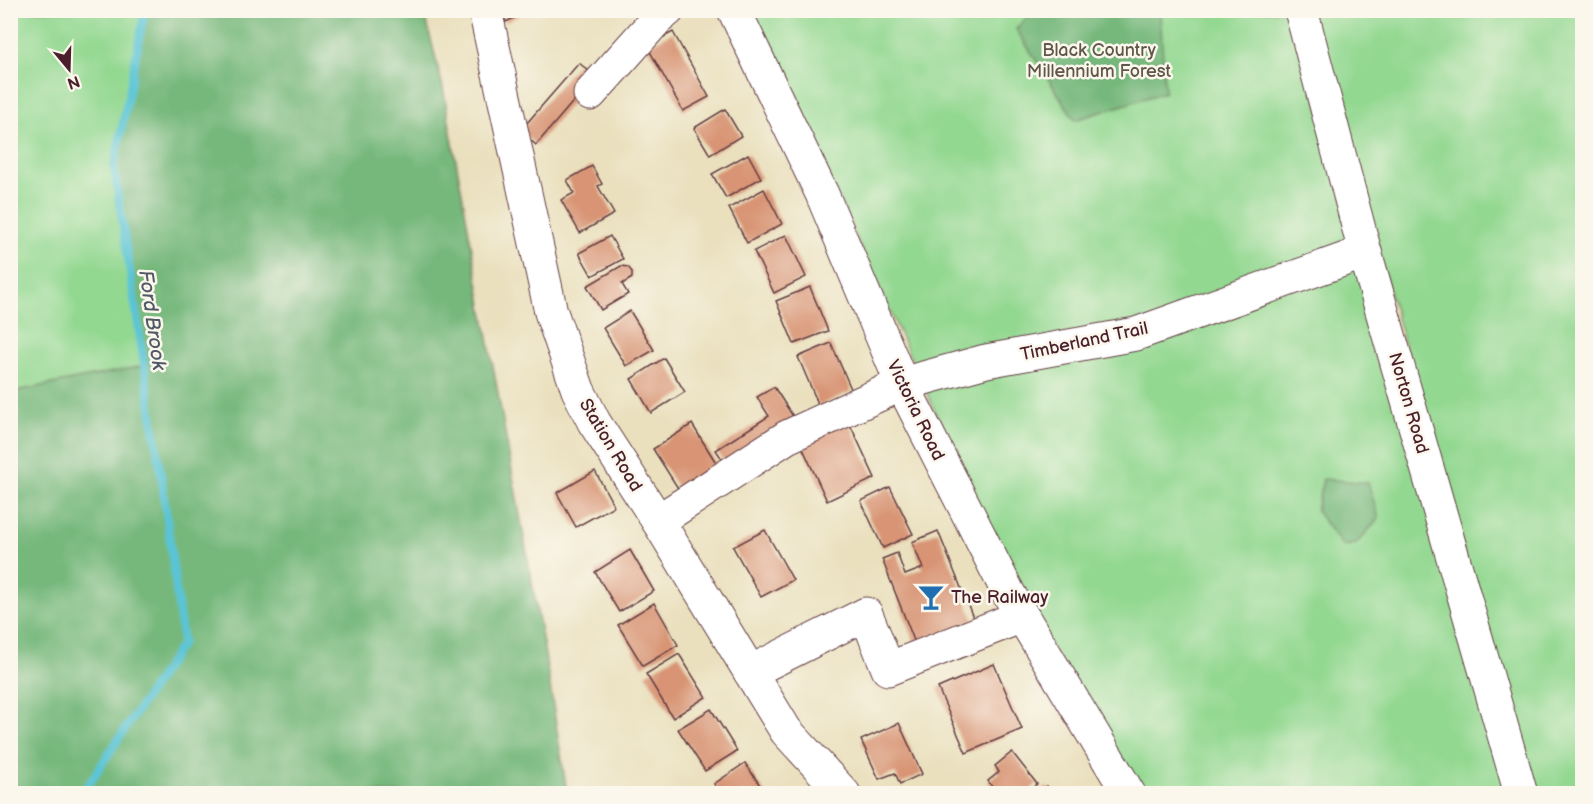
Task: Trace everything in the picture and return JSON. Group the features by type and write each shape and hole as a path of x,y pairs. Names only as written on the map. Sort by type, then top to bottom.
{"street":[{"name":"Station Road","path":"485,10 550,312 578,390 590,414 786,731 844,794"},
{"path":"590,93 657,19 668,10"},
{"name":"Victoria Road","path":"734,10 822,194 902,384 982,544 1128,794"},
{"name":"Norton Road","path":"1301,10 1365,252 1521,794"},
{"name":"Timberland Trail","path":"658,521 787,437 902,384 986,361 1136,334 1365,252"},
{"path":"750,672 866,614 888,669 1022,616"}],"green space":[{"name":"Black Country Millennium Forest","path":"1034,10 1160,11 1165,92 1075,120 1016,29"},
{"path":"11,11 145,11 114,168 144,366 11,392"},
{"path":"145,11 424,11 443,88 545,655 567,793 11,793 11,392 144,366 114,168"},
{"path":"743,11 1292,11 1508,793 1140,793 1015,588 840,201"},
{"path":"1309,11 1582,11 1582,793 1533,793"},
{"path":"1323,479 1368,483 1379,518 1356,544 1343,546 1316,511"}],"building":[{"path":"501,10 530,10 506,22"},
{"path":"673,32 709,97 683,111 647,46"},
{"path":"579,63 595,76 536,145 520,131"},
{"path":"725,109 741,136 710,155 694,128"},
{"path":"748,154 761,178 726,198 712,174"},
{"path":"592,166 602,184 598,186 614,214 580,233 561,200 574,193 567,180"},
{"path":"764,189 782,224 747,243 729,208"},
{"path":"786,235 806,277 774,293 754,251"},
{"path":"610,236 623,259 592,276 579,253"},
{"path":"621,266 628,267 632,272 632,278 622,284 628,294 601,310 587,286"},
{"path":"810,287 828,331 794,344 776,301"},
{"path":"630,311 654,350 626,366 603,328"},
{"path":"831,343 852,391 819,406 798,357"},
{"path":"664,358 685,392 651,413 631,379"},
{"path":"774,387 796,421 726,465 716,450 769,416 757,397"},
{"path":"848,420 875,478 827,501 800,442"},
{"path":"692,424 720,469 681,493 653,449"},
{"path":"595,471 614,506 576,527 557,493"},
{"path":"890,487 913,534 883,548 861,501"},
{"path":"765,530 793,580 761,597 733,547"},
{"name":"The Railway","path":"938,531 974,620 915,643 882,559 897,553 905,575 923,568 912,542"},
{"path":"630,550 654,591 619,612 595,572"},
{"path":"654,603 678,645 643,666 618,625"},
{"path":"679,654 706,697 673,718 646,674"},
{"path":"994,664 1022,729 966,753 938,688"},
{"path":"711,709 737,751 705,771 678,729"},
{"path":"899,723 922,774 900,784 895,773 879,779 861,740"},
{"path":"1012,752 1037,784 1026,794 1013,794 1011,791 1009,794 997,794 988,781 999,772 995,766"},
{"path":"745,763 766,794 721,794 714,784"},
{"path":"1047,786 1054,794 1037,794"}],"waterway":[{"name":"Ford Brook","path":"145,10 114,168 162,481 182,636"},
{"name":"Ford Brook","path":"82,794 183,642 182,637"}],"place":[{"name":"The Railway","path":"931,597"}]}
